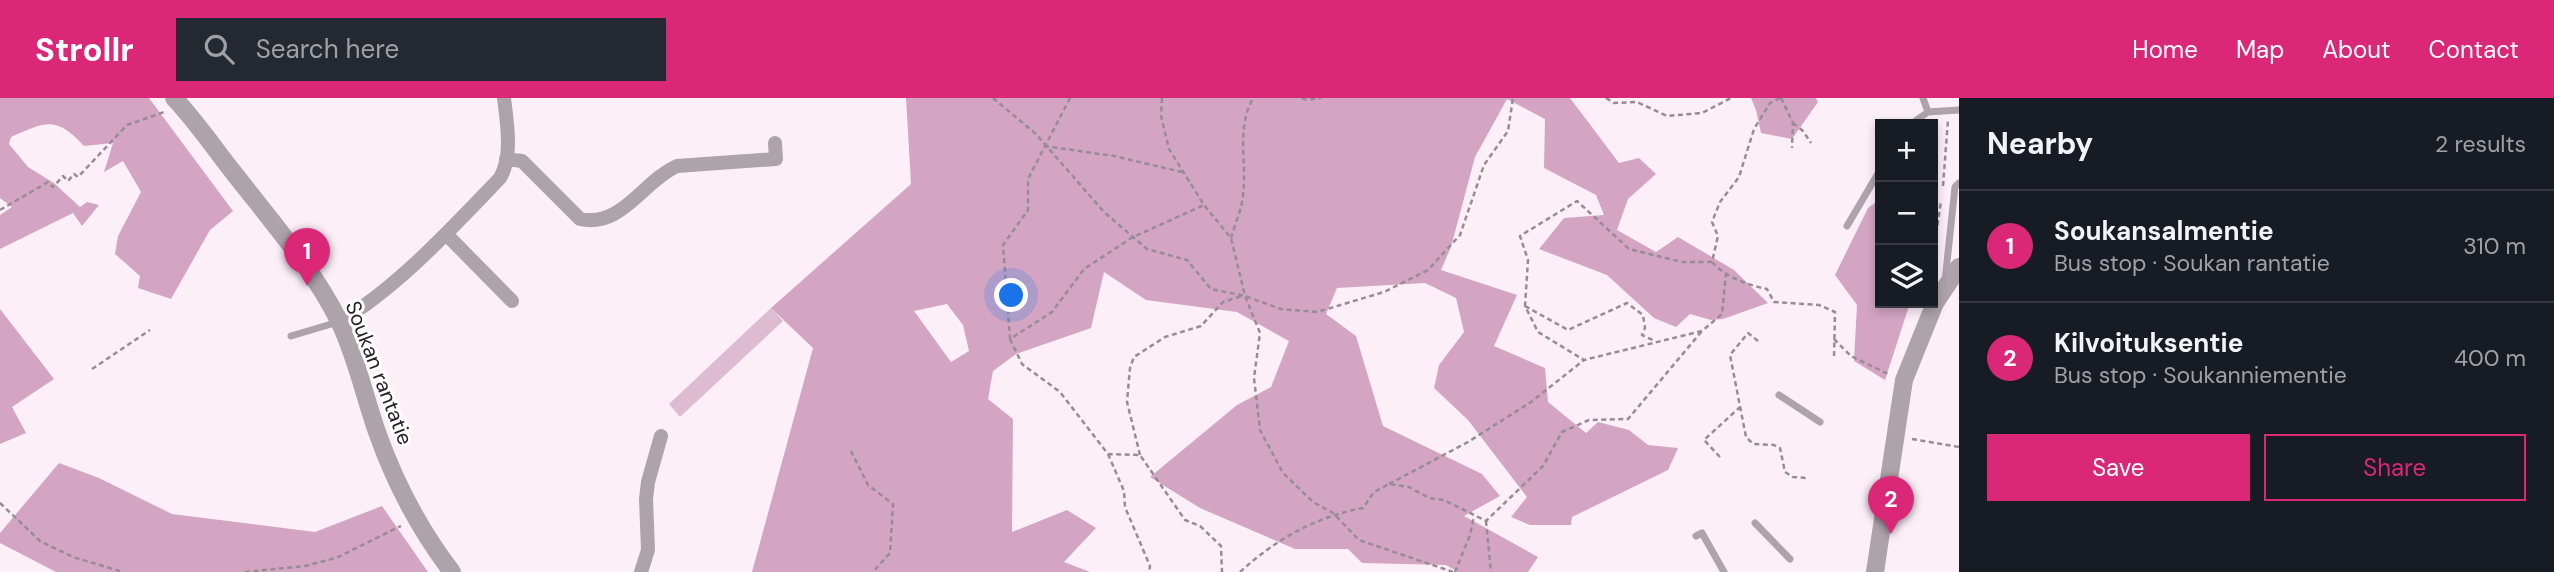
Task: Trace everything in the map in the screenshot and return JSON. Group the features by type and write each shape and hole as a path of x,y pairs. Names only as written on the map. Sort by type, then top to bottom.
{"street":[{"path":"339,321 363,308 446,234 500,178 505,171 507,142 504,98"},
{"name":"Soukan rantatie","path":"172,103 289,244 339,321 397,482 414,517 452,572"},
{"path":"506,159 522,161 580,219 592,221 614,215 666,171 677,166 776,159 775,142"},
{"path":"446,234 512,301"},
{"path":"1875,572 1904,380 1922,330 1959,267"},
{"path":"641,572 648,550 648,482 661,436"}],"lane":[{"path":"1923,98 1928,112"},
{"path":"1918,119 1928,112 1959,110"},
{"path":"1847,226 1875,178"},
{"path":"1944,289 1955,187 1959,183"},
{"path":"292,336 339,321"},
{"path":"1779,395 1820,422"},
{"path":"1755,523 1790,559"},
{"path":"1696,536 1702,533 1724,572"}],"path":[{"path":"993,98 1036,134 1104,212 1147,249 1187,260 1211,289 1245,296 1281,309 1317,312 1384,292 1428,270 1460,235 1484,165 1508,131 1513,98"},
{"path":"1070,98 1028,179 1028,211 1003,245 1010,339 1021,364 1060,392 1108,454 1124,491 1125,507 1150,566 1149,572"},
{"path":"1162,98 1161,116 1169,149 1205,205 1231,238 1245,296 1260,333 1254,378 1260,430 1283,473 1313,502 1334,513 1359,541 1454,572 1471,535 1474,515"},
{"path":"1231,238 1243,196 1245,111 1253,98"},
{"path":"1302,98 1321,98"},
{"path":"1606,98 1614,103 1637,102 1667,116 1702,113 1731,98"},
{"path":"1712,262 1718,236 1712,222 1720,202 1740,177 1754,129 1770,103 1781,98 1793,123 1811,143"},
{"path":"0,210 48,182 53,187 63,176 68,181 74,174 78,177 128,125 172,103"},
{"path":"1942,187 1950,112"},
{"path":"1792,148 1793,123"},
{"path":"1044,146 1114,156 1183,173"},
{"path":"1935,245 1941,200"},
{"path":"1584,360 1538,332 1525,306 1528,260 1520,236 1577,201 1629,249 1682,262 1712,262 1726,273 1753,286 1767,289 1774,302 1819,305 1835,312 1834,357"},
{"path":"1010,339 1052,312 1084,269 1133,237 1205,205"},
{"path":"1486,521 1543,466 1562,432 1589,419 1628,419 1702,331 1722,314 1726,273"},
{"path":"1222,572 1221,546 1200,526 1185,520 1140,455 1127,402 1130,368 1134,357 1165,337 1201,326 1223,302 1245,296"},
{"path":"1525,306 1567,330 1628,303 1643,315 1645,328 1642,335 1658,342"},
{"path":"92,369 150,330"},
{"path":"1240,572 1259,554 1310,524 1334,513 1363,508 1374,492 1479,436 1531,402 1584,360 1702,331"},
{"path":"1758,341 1748,333 1730,355 1746,437 1753,444 1780,448 1785,472 1793,477 1806,478"},
{"path":"1834,339 1851,356 1904,380"},
{"path":"1720,457 1704,440 1740,407"},
{"path":"1905,438 1959,447"},
{"path":"851,451 868,485 893,504 890,553 873,572"},
{"path":"1108,454 1140,455"},
{"path":"1389,484 1409,486 1429,498 1444,500 1486,521"},
{"path":"0,503 40,541 73,557 123,572"},
{"path":"1486,521 1491,572"},
{"path":"245,572 305,566 336,558 406,523"}],"shaded area":[{"path":"0,98 149,98 233,211 210,230 171,299 138,288 140,276 115,254 118,236 141,192 123,161 104,172 113,143 84,146 66,129 58,126 50,124 33,128 11,137 9,144 28,167 54,183 80,207 87,202 99,205 82,226 73,213 0,249 0,215 12,207 0,198"},
{"path":"906,98 1570,98 1619,163 1639,158 1656,174 1628,199 1617,230 1656,252 1678,237 1734,270 1768,303 1723,319 1711,320 1690,314 1676,327 1654,318 1607,275 1539,249 1564,218 1604,215 1596,195 1544,168 1545,119 1507,99 1475,157 1451,247 1441,270 1517,295 1494,346 1545,368 1548,402 1586,433 1598,422 1629,430 1648,445 1678,448 1668,470 1572,517 1571,525 1530,525 1511,517 1527,497 1468,420 1434,388 1439,365 1464,332 1456,298 1425,283 1337,288 1326,314 1356,336 1383,426 1482,474 1500,496 1464,516 1538,557 1528,572 1458,572 1446,565 1362,563 1348,549 1295,549 1200,508 1150,477 1237,405 1271,387 1289,341 1237,312 1146,300 1104,272 1091,328 1016,354 993,371 988,399 1013,419 1012,532 1067,510 1096,528 1064,562 1090,572 752,572 813,348 771,308 911,184","holes":["947,304 963,325 969,351 951,362 914,311"]},
{"path":"1751,98 1816,98 1818,102 1792,139 1761,133"},
{"path":"1875,203 1875,308 1908,308 1885,380 1854,361 1857,305 1835,275 1868,208"},
{"path":"771,308 783,321 680,417 669,404"},
{"path":"0,309 54,379 12,407 26,433 0,444"},
{"path":"59,463 99,478 172,514 315,532 382,506 428,572 56,572 0,543 0,533"}],"place":[{"name":"Soukansalmentie","path":"307,286"},
{"name":"Kilvoituksentie","path":"1891,534"}]}
